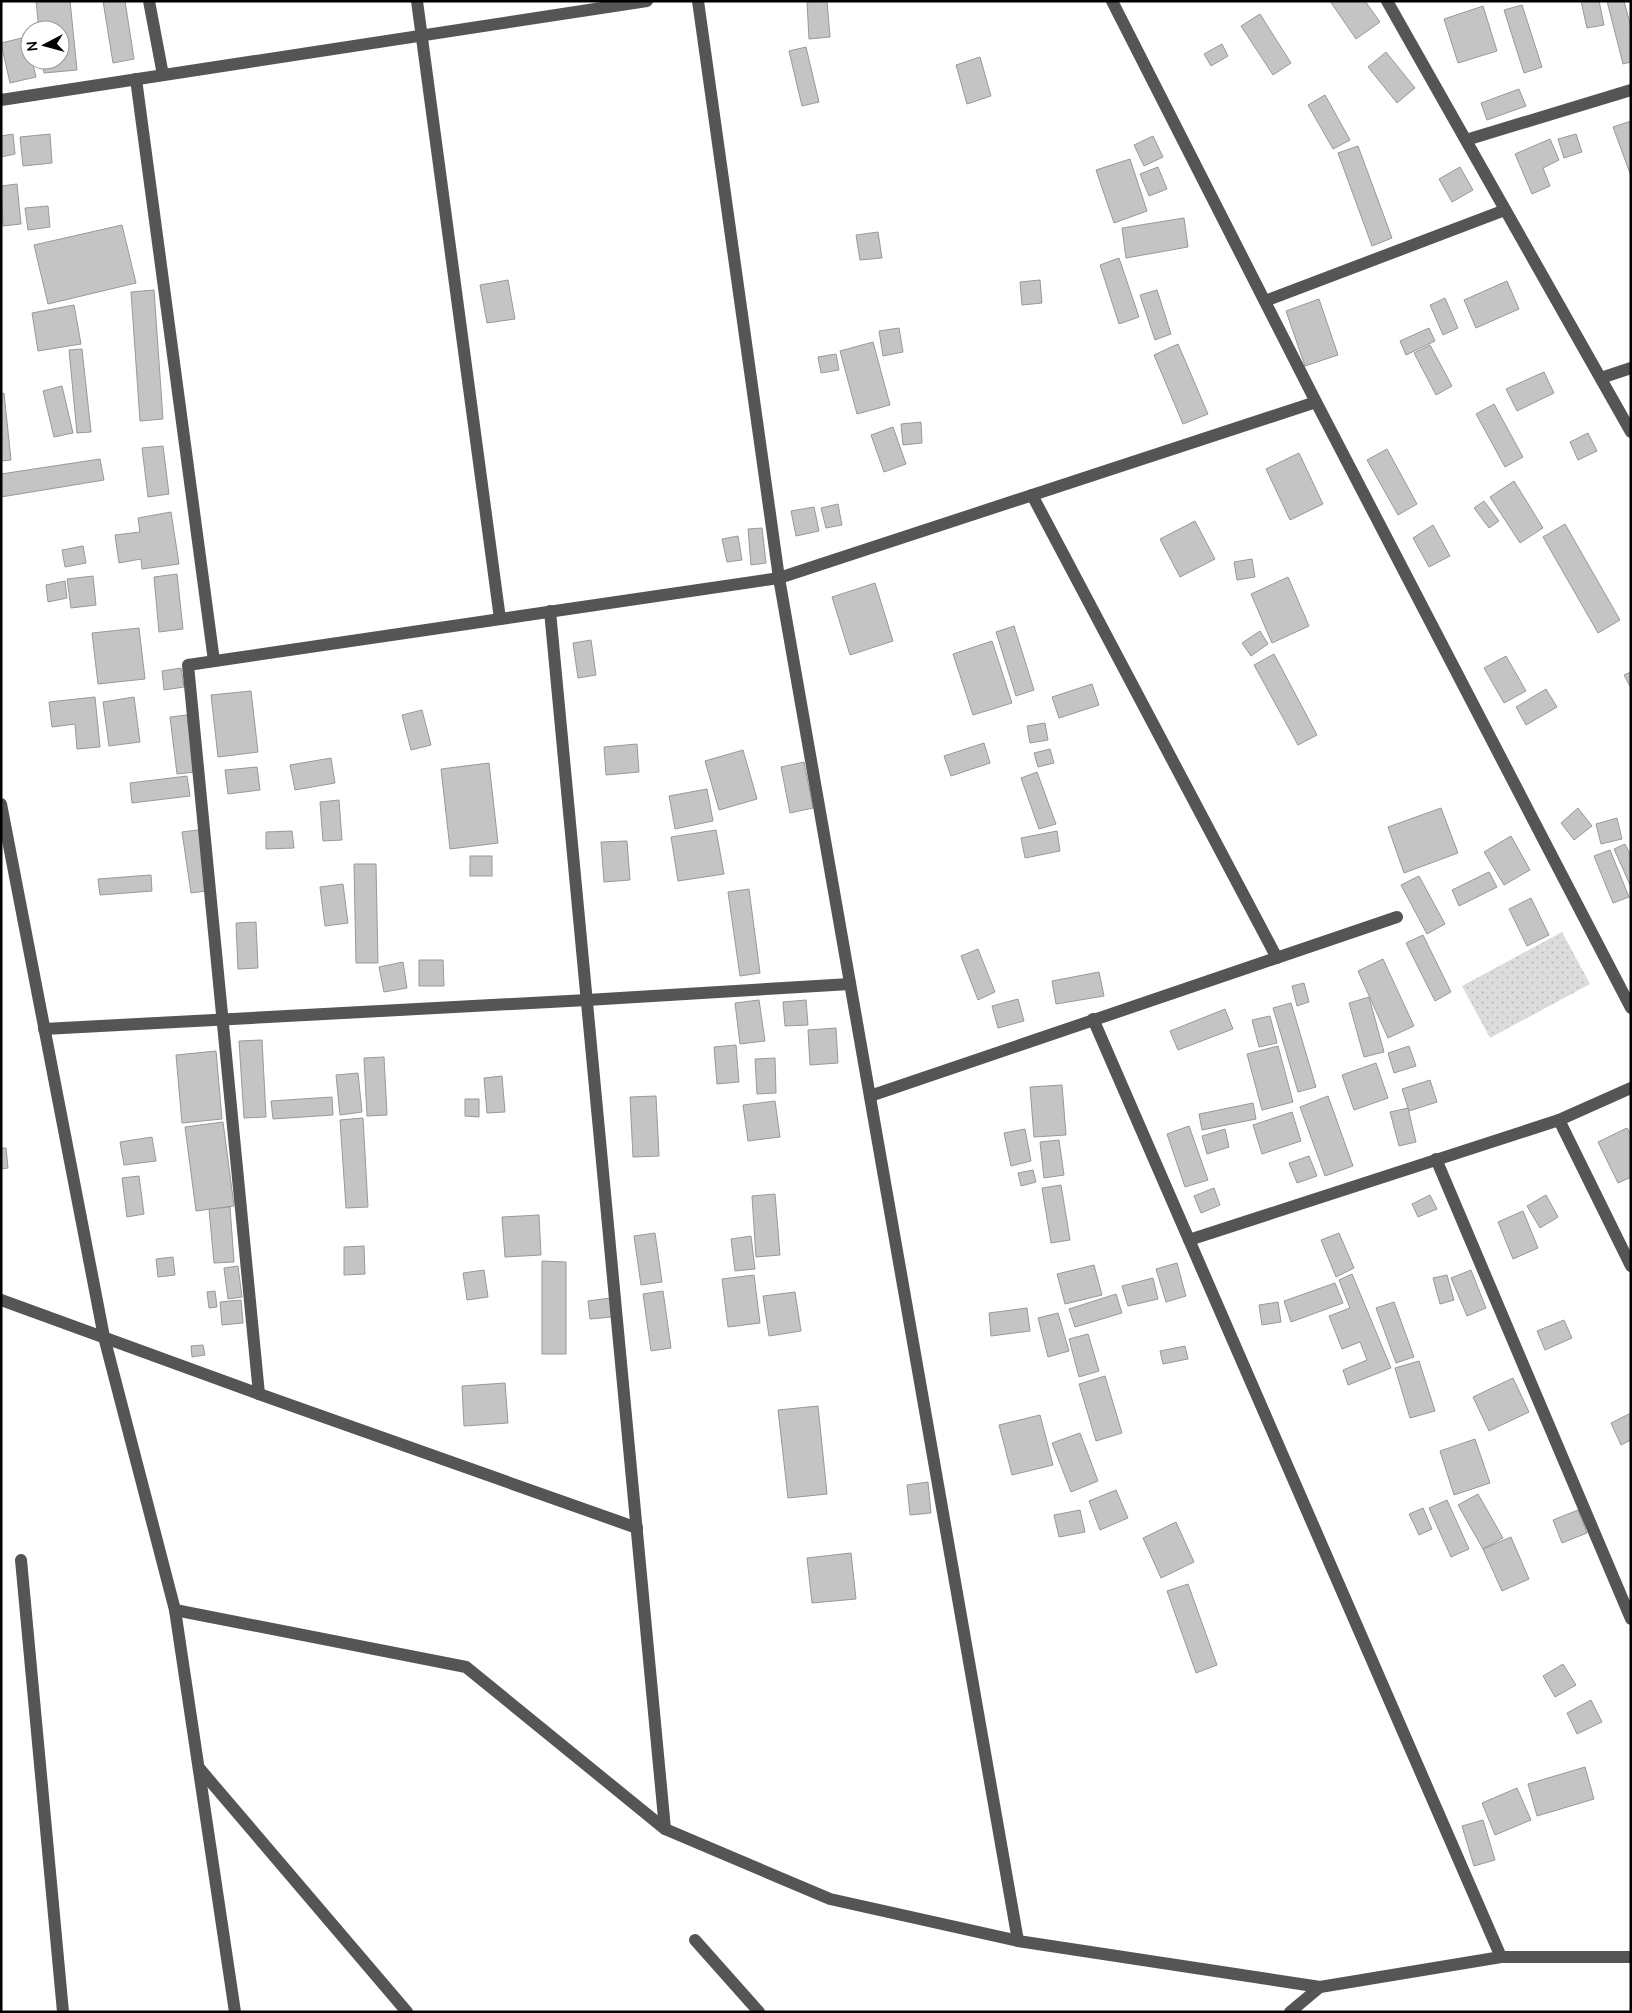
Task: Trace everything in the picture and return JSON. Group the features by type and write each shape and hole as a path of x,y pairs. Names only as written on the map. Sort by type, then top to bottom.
{"street":[{"path":"150,1 163,75"},
{"path":"417,1 500,619"},
{"path":"1,100 647,1"},
{"path":"698,1 779,578 1018,1941"},
{"path":"1112,1 1316,402 1631,1008"},
{"path":"1387,1 1631,432"},
{"path":"136,79 214,661"},
{"path":"1466,140 1631,90"},
{"path":"1265,301 1505,210"},
{"path":"1601,378 1631,368"},
{"path":"259,1394 188,665 779,578 1316,402"},
{"path":"1032,495 1277,958"},
{"path":"550,611 665,1829"},
{"path":"1,804 104,1337 175,1610 235,2012"},
{"path":"870,1096 1397,917"},
{"path":"44,1029 850,984"},
{"path":"1093,1019 1501,1956"},
{"path":"1189,1240 1558,1120 1631,1088"},
{"path":"1558,1120 1631,1266"},
{"path":"1436,1159 1631,1619"},
{"path":"1,1300 637,1528"},
{"path":"21,1560 63,2012"},
{"path":"175,1610 466,1667 665,1829 830,1899 1018,1941 1320,1987 1501,1956 1631,1957"},
{"path":"198,1768 406,2012"},
{"path":"695,1940 760,2012"},
{"path":"1290,2012 1320,1987"}],"shaded area":[{"path":"1562,932 1590,984 1490,1038 1462,986"}],"building":[{"path":"36,1 70,1 77,70 44,73 44,70 70,70 70,20 38,20"},
{"path":"103,1 125,1 134,59 113,63"},
{"path":"827,1 830,37 809,39 807,2"},
{"path":"1330,1 1365,1 1380,22 1356,39"},
{"path":"1581,1 1599,1 1604,25 1587,28"},
{"path":"1607,1 1624,1 1631,27 1631,62 1623,64"},
{"path":"1522,5 1542,67 1524,73 1504,10"},
{"path":"1483,6 1497,51 1458,63 1444,19"},
{"path":"1260,14 1291,63 1273,75 1241,26"},
{"path":"20,38 20,70 34,70 36,77 10,83 1,43"},
{"path":"1222,44 1228,56 1211,66 1204,54"},
{"path":"806,47 819,102 802,106 789,51"},
{"path":"1386,52 1415,88 1397,103 1368,67"},
{"path":"980,57 991,96 967,104 956,65"},
{"path":"1519,89 1526,106 1487,120 1481,103"},
{"path":"1325,95 1350,140 1333,149 1308,105"},
{"path":"1631,121 1631,176 1613,127"},
{"path":"13,134 15,154 1,157 1,136"},
{"path":"50,134 52,163 23,166 20,137"},
{"path":"1576,134 1582,152 1564,158 1558,139"},
{"path":"1153,136 1163,157 1144,166 1134,145"},
{"path":"1550,139 1559,160 1543,168 1550,186 1532,194 1515,154"},
{"path":"1358,146 1392,238 1372,246 1338,153"},
{"path":"1130,159 1147,211 1114,223 1096,170"},
{"path":"1158,167 1167,189 1149,196 1140,174"},
{"path":"1460,167 1473,190 1452,202 1439,179"},
{"path":"17,184 21,224 3,226 1,186"},
{"path":"48,206 50,227 28,230 25,208"},
{"path":"1184,218 1188,247 1126,258 1122,228"},
{"path":"122,225 136,283 48,304 34,245"},
{"path":"878,232 882,258 860,260 856,235"},
{"path":"1119,258 1139,317 1119,324 1100,265"},
{"path":"508,280 515,319 487,323 480,285"},
{"path":"1040,280 1042,303 1022,305 1020,282"},
{"path":"1507,281 1519,309 1476,328 1464,300"},
{"path":"154,290 163,419 140,421 131,292"},
{"path":"1157,290 1171,334 1155,340 1140,295"},
{"path":"1445,298 1458,328 1443,335 1430,305"},
{"path":"1319,299 1338,355 1305,366 1286,311"},
{"path":"74,305 81,344 38,351 32,313"},
{"path":"899,328 903,352 883,356 879,331"},
{"path":"1429,328 1435,341 1406,355 1400,341"},
{"path":"873,342 890,405 857,414 840,351"},
{"path":"1178,344 1208,414 1183,424 1154,355"},
{"path":"1430,345 1452,386 1436,395 1414,353"},
{"path":"82,349 91,432 77,433 69,350"},
{"path":"836,354 839,370 821,373 818,357"},
{"path":"1544,372 1554,393 1517,411 1506,389"},
{"path":"62,386 73,433 54,437 43,391"},
{"path":"4,393 11,460 1,461 1,394"},
{"path":"1494,404 1523,457 1505,467 1476,414"},
{"path":"921,422 922,443 903,445 901,424"},
{"path":"893,427 906,464 884,472 871,435"},
{"path":"1588,433 1597,451 1578,460 1570,442"},
{"path":"163,446 169,494 148,497 142,448"},
{"path":"1387,449 1417,504 1398,515 1367,460"},
{"path":"1299,453 1323,504 1290,520 1266,469"},
{"path":"100,459 104,480 1,497 1,474"},
{"path":"1514,481 1543,528 1520,543 1490,497"},
{"path":"1484,501 1499,521 1489,528 1474,508"},
{"path":"838,504 842,525 826,528 821,508"},
{"path":"814,507 819,531 796,536 791,511"},
{"path":"171,512 179,564 142,569 141,559 119,563 115,535 140,532 138,518"},
{"path":"1195,521 1215,559 1180,577 1160,539"},
{"path":"1565,524 1620,620 1598,633 1543,537"},
{"path":"1433,525 1450,556 1429,567 1413,538"},
{"path":"762,528 766,563 751,565 748,529"},
{"path":"738,536 742,560 727,562 722,539"},
{"path":"83,546 86,563 65,567 62,550"},
{"path":"1252,559 1255,577 1237,580 1234,562"},
{"path":"177,574 183,629 159,632 154,577"},
{"path":"93,576 96,605 71,608 67,579"},
{"path":"1288,577 1309,626 1272,643 1251,594"},
{"path":"65,581 67,598 48,602 46,585"},
{"path":"875,583 893,641 850,655 832,597"},
{"path":"1014,626 1034,690 1016,696 996,632"},
{"path":"139,628 145,679 98,684 92,633"},
{"path":"1260,631 1268,644 1251,656 1242,643"},
{"path":"591,640 596,675 578,678 573,643"},
{"path":"992,641 1012,703 973,715 953,654"},
{"path":"1274,654 1317,735 1298,745 1254,665"},
{"path":"1506,656 1526,691 1504,703 1484,668"},
{"path":"181,668 184,687 164,690 162,671"},
{"path":"1631,672 1631,688 1624,675"},
{"path":"1092,684 1099,705 1059,718 1052,697"},
{"path":"1546,689 1557,707 1526,725 1516,707"},
{"path":"251,691 258,752 218,757 211,695"},
{"path":"95,697 100,747 77,749 75,724 52,727 49,702"},
{"path":"134,697 140,742 109,746 103,702"},
{"path":"422,710 431,745 411,750 402,715"},
{"path":"187,715 195,772 177,774 170,717"},
{"path":"1045,723 1048,740 1030,743 1027,726"},
{"path":"984,743 990,763 951,776 944,756"},
{"path":"637,744 639,772 606,775 604,747"},
{"path":"1050,749 1054,763 1038,767 1034,753"},
{"path":"743,750 757,799 719,810 705,761"},
{"path":"331,758 335,783 295,790 290,765"},
{"path":"804,762 813,808 790,813 781,767"},
{"path":"489,763 498,843 450,849 441,769"},
{"path":"257,767 260,790 228,794 225,770"},
{"path":"1037,772 1056,824 1039,829 1021,778"},
{"path":"187,776 190,796 132,803 130,783"},
{"path":"707,789 713,821 675,829 669,796"},
{"path":"339,800 342,840 323,841 320,802"},
{"path":"1441,808 1458,853 1404,873 1388,827"},
{"path":"1578,808 1592,826 1574,840 1561,823"},
{"path":"1617,818 1622,839 1601,844 1596,824"},
{"path":"205,829 214,890 191,893 182,832"},
{"path":"716,830 724,874 678,881 671,837"},
{"path":"292,831 294,848 266,849 266,832"},
{"path":"1057,831 1060,851 1025,858 1021,838"},
{"path":"1511,836 1530,870 1504,885 1484,852"},
{"path":"627,841 630,880 604,882 601,842"},
{"path":"1625,844 1631,856 1631,887 1614,849"},
{"path":"1610,850 1629,897 1613,903 1594,856"},
{"path":"470,856 492,856 492,876 470,876"},
{"path":"354,864 376,864 378,963 356,963"},
{"path":"1489,872 1497,887 1459,906 1452,890"},
{"path":"151,875 152,891 100,895 98,879"},
{"path":"1419,876 1445,924 1427,934 1401,885"},
{"path":"343,884 348,923 325,926 320,887"},
{"path":"749,889 760,973 740,976 728,892"},
{"path":"1531,898 1549,935 1527,946 1509,909"},
{"path":"256,922 258,968 238,969 236,923"},
{"path":"1423,935 1451,992 1435,1001 1406,943"},
{"path":"978,949 995,992 978,1000 961,956"},
{"path":"1383,959 1414,1026 1388,1038 1358,971"},
{"path":"419,960 443,960 444,986 419,986"},
{"path":"403,962 407,988 384,992 379,967"},
{"path":"1099,972 1104,996 1056,1004 1052,981"},
{"path":"1304,983 1309,1002 1297,1006 1292,986"},
{"path":"1369,997 1384,1052 1364,1057 1349,1003"},
{"path":"1018,999 1024,1021 998,1028 992,1006"},
{"path":"759,1000 765,1041 740,1044 735,1003"},
{"path":"806,1000 808,1025 785,1026 783,1002"},
{"path":"1291,1003 1316,1087 1298,1092 1273,1008"},
{"path":"1225,1009 1233,1029 1178,1050 1170,1031"},
{"path":"1270,1016 1277,1043 1259,1047 1252,1020"},
{"path":"836,1028 838,1063 810,1065 808,1030"},
{"path":"262,1040 266,1117 244,1118 239,1041"},
{"path":"736,1045 739,1082 717,1084 714,1047"},
{"path":"1278,1046 1293,1102 1262,1110 1247,1054"},
{"path":"1409,1046 1416,1066 1394,1073 1388,1053"},
{"path":"216,1051 222,1119 182,1123 176,1055"},
{"path":"384,1057 387,1115 367,1116 364,1058"},
{"path":"775,1058 776,1093 757,1094 755,1059"},
{"path":"1376,1063 1388,1098 1354,1110 1342,1075"},
{"path":"358,1073 362,1112 340,1115 336,1075"},
{"path":"502,1076 505,1112 487,1113 484,1078"},
{"path":"1430,1080 1437,1102 1409,1111 1402,1089"},
{"path":"1062,1085 1066,1135 1034,1137 1030,1087"},
{"path":"656,1096 659,1156 633,1157 630,1097"},
{"path":"1328,1096 1353,1166 1325,1176 1300,1107"},
{"path":"332,1097 333,1115 273,1119 271,1101"},
{"path":"465,1099 479,1099 479,1117 465,1116"},
{"path":"775,1101 780,1137 748,1141 743,1105"},
{"path":"1253,1103 1256,1119 1202,1130 1199,1114"},
{"path":"1408,1108 1416,1142 1399,1146 1390,1112"},
{"path":"1292,1112 1301,1141 1262,1154 1253,1125"},
{"path":"363,1118 368,1207 346,1208 340,1120"},
{"path":"223,1122 234,1206 196,1211 185,1127"},
{"path":"1189,1126 1208,1180 1185,1187 1167,1134"},
{"path":"1627,1128 1631,1135 1631,1177 1618,1183 1598,1142"},
{"path":"1025,1129 1031,1161 1011,1166 1004,1133"},
{"path":"1225,1129 1229,1147 1207,1154 1202,1136"},
{"path":"152,1137 156,1161 124,1165 120,1142"},
{"path":"1059,1140 1064,1175 1044,1178 1040,1142"},
{"path":"1,1148 6,1148 8,1168 1,1169"},
{"path":"1309,1156 1317,1176 1297,1183 1289,1163"},
{"path":"1033,1170 1036,1182 1021,1186 1018,1173"},
{"path":"139,1176 144,1214 127,1217 122,1178"},
{"path":"1061,1185 1070,1240 1051,1243 1042,1188"},
{"path":"1214,1188 1220,1205 1201,1213 1194,1196"},
{"path":"775,1194 780,1255 756,1257 752,1196"},
{"path":"1430,1195 1437,1209 1418,1217 1412,1204"},
{"path":"1546,1195 1558,1217 1540,1228 1527,1206"},
{"path":"230,1207 234,1262 214,1263 209,1209"},
{"path":"1523,1211 1538,1248 1513,1259 1498,1222"},
{"path":"539,1215 541,1255 505,1257 502,1217"},
{"path":"655,1233 662,1282 641,1285 634,1236"},
{"path":"1339,1233 1354,1268 1336,1277 1321,1240"},
{"path":"751,1236 755,1269 735,1271 731,1239"},
{"path":"364,1246 365,1274 344,1275 344,1247"},
{"path":"173,1257 175,1275 158,1277 156,1259"},
{"path":"542,1261 566,1262 566,1354 542,1354"},
{"path":"1177,1263 1186,1296 1166,1302 1156,1269"},
{"path":"1094,1265 1102,1295 1065,1304 1057,1274"},
{"path":"238,1266 242,1297 228,1299 224,1268"},
{"path":"484,1270 488,1297 467,1300 463,1273"},
{"path":"1471,1270 1486,1308 1467,1316 1451,1278"},
{"path":"1352,1274 1391,1368 1348,1385 1343,1370 1367,1360 1360,1342 1342,1349 1329,1316 1350,1308 1339,1280"},
{"path":"754,1275 760,1323 728,1327 722,1279"},
{"path":"1447,1275 1454,1300 1440,1304 1433,1278"},
{"path":"1153,1278 1158,1299 1128,1306 1122,1286"},
{"path":"1335,1283 1343,1303 1291,1322 1284,1301"},
{"path":"215,1291 217,1307 209,1308 207,1292"},
{"path":"663,1291 671,1348 651,1351 643,1294"},
{"path":"795,1292 801,1331 769,1336 763,1296"},
{"path":"1116,1294 1122,1313 1075,1327 1069,1309"},
{"path":"610,1298 612,1317 590,1319 588,1301"},
{"path":"241,1300 243,1323 222,1325 220,1302"},
{"path":"1278,1302 1281,1322 1262,1325 1259,1305"},
{"path":"1394,1302 1414,1357 1396,1363 1376,1308"},
{"path":"1027,1308 1030,1331 991,1336 989,1313"},
{"path":"1058,1313 1069,1351 1048,1357 1038,1318"},
{"path":"1564,1320 1572,1338 1545,1350 1537,1331"},
{"path":"1088,1334 1099,1371 1079,1377 1069,1339"},
{"path":"203,1345 205,1355 192,1357 191,1346"},
{"path":"1185,1346 1188,1359 1163,1364 1160,1351"},
{"path":"1419,1361 1435,1411 1410,1418 1395,1368"},
{"path":"1105,1376 1122,1433 1096,1441 1079,1384"},
{"path":"1513,1378 1529,1412 1489,1431 1473,1397"},
{"path":"505,1383 508,1423 464,1426 462,1386"},
{"path":"818,1406 827,1494 788,1498 778,1410"},
{"path":"1631,1413 1631,1440 1621,1445 1611,1423"},
{"path":"1040,1415 1053,1465 1012,1475 999,1425"},
{"path":"1080,1433 1098,1481 1071,1492 1052,1443"},
{"path":"1475,1439 1490,1483 1454,1495 1440,1451"},
{"path":"928,1482 931,1513 910,1515 907,1485"},
{"path":"1116,1490 1128,1518 1100,1530 1089,1501"},
{"path":"1478,1494 1503,1538 1483,1549 1458,1505"},
{"path":"1447,1500 1469,1549 1451,1557 1429,1508"},
{"path":"1423,1508 1432,1529 1419,1535 1409,1514"},
{"path":"1080,1510 1085,1532 1059,1537 1054,1515"},
{"path":"1578,1510 1587,1533 1562,1543 1553,1520"},
{"path":"1176,1522 1194,1562 1161,1578 1143,1538"},
{"path":"1511,1537 1529,1579 1502,1591 1483,1549"},
{"path":"851,1553 856,1599 812,1603 807,1558"},
{"path":"1188,1584 1217,1665 1196,1673 1167,1591"},
{"path":"1563,1664 1576,1685 1555,1697 1543,1676"},
{"path":"1591,1700 1602,1722 1577,1734 1567,1713"},
{"path":"1585,1767 1594,1799 1537,1816 1528,1784"},
{"path":"1517,1788 1531,1820 1495,1835 1482,1803"},
{"path":"1483,1820 1495,1860 1474,1866 1462,1826"}]}
